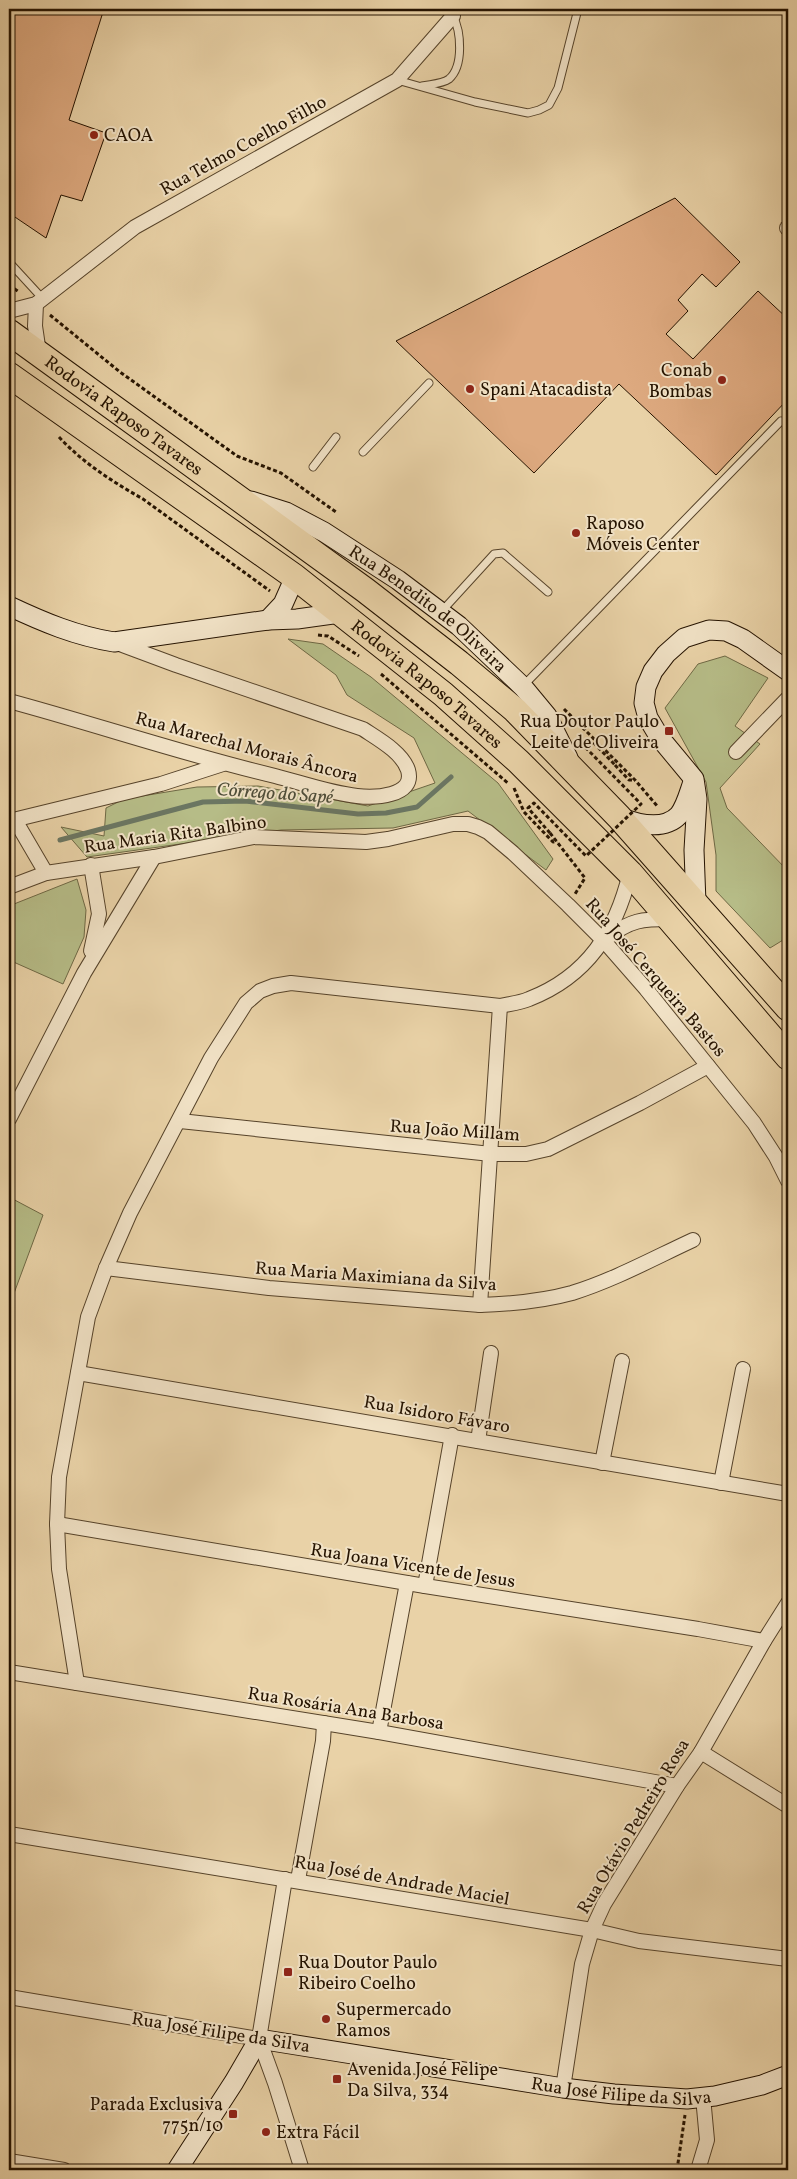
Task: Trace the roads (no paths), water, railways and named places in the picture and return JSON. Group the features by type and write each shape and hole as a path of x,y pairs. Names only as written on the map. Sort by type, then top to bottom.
{"highway":[{"name":"Rodovia Raposo Tavares","path":"9,332 365,590 459,663 515,710 619,817 788,1008"},
{"name":"Rodovia Raposo Tavares","path":"9,375 295,577 443,694 518,761 630,873 788,1056"}],"main road":[{"name":"Rua Benedito de Oliveira","path":"236,496 286,512 324,532 390,575 460,626 523,687 547,716 575,772"},
{"path":"273,615 287,597 295,577"},
{"path":"9,606 67,632 114,642 273,615 297,619 340,613"},
{"path":"696,903 694,850 697,799 694,779 660,738 648,718 644,703 646,687 653,671 666,654 684,638 709,630 726,631 743,639 788,671"},
{"path":"619,817 636,824 650,825 668,821 680,814 694,779"},
{"path":"177,2170 234,2082 258,2039"},
{"name":"Rua José Filipe da Silva","path":"258,2039 563,2088 614,2094 695,2098 762,2085 788,2075"}],"street":[{"name":"Rua Telmo Coelho Filho","path":"9,311 40,301 135,227 397,80 455,12"},
{"path":"39,353 35,326 40,301"},
{"name":"Rua Marechal Morais Âncora","path":"9,701 223,764 356,796 395,794 404,788 408,779 408,769 401,759 383,742 363,730 114,642"},
{"path":"736,752 788,698"},
{"path":"46,873 12,820 161,784 223,764"},
{"name":"Rua Maria Rita Balbino","path":"9,887 46,873 154,857 254,837 366,842 388,839 453,824 468,824"},
{"name":"Rua José Cerqueira Bastos","path":"468,824 488,832 568,904 604,941 646,989 754,1123 776,1157 788,1181"},
{"path":"9,1119 84,973 154,857"},
{"path":"84,973 95,941 100,914 91,865"},
{"path":"604,941 620,909 630,873"},
{"path":"77,1683 59,1570 57,1524 60,1477 88,1317 106,1268 130,1213 212,1058 246,1003 260,991 273,986 291,983 500,1006 528,1000 550,989 576,971 604,941 623,926 634,921 670,919"},
{"path":"480,1304 500,1006"},
{"name":"Rua João Millam","path":"180,1121 491,1154 526,1154 548,1149 640,1103 708,1066"},
{"name":"Rua Maria Maximiana da Silva","path":"106,1268 269,1288 480,1304 520,1302 572,1293 693,1240"},
{"path":"478,1441 491,1353"},
{"path":"602,1463 622,1360"},
{"path":"721,1484 742,1369"},
{"name":"Rua Isidoro Fávaro","path":"78,1372 788,1494"},
{"path":"425,1586 452,1435"},
{"name":"Rua Joana Vicente de Jesus","path":"57,1524 764,1641"},
{"path":"379,1732 407,1583"},
{"name":"Rua Otávio Pedreiro Rosa","path":"563,2088 582,1964 592,1930 622,1874 677,1786 701,1752 764,1641 788,1603"},
{"name":"Rua Rosária Ana Barbosa","path":"9,1672 379,1732 677,1786"},
{"path":"302,2170 275,2083 258,2039 323,1741 324,1723"},
{"path":"701,1752 788,1806"},
{"name":"Rua José de Andrade Maciel","path":"9,1834 592,1930 639,1941 788,1959"},
{"name":"Rua José Filipe da Silva","path":"9,1997 258,2039"},
{"path":"695,2098 707,2140 698,2170"},
{"path":"9,2161 64,2170"}],"lane":[{"path":"397,80 475,102 528,113 549,105 558,88 578,9"},
{"path":"420,86 437,84 449,78 457,66 459,34 455,12"},
{"path":"9,262 40,301"},
{"path":"363,452 429,383"},
{"path":"523,687 781,421"},
{"path":"313,467 336,437"},
{"path":"441,612 494,554 503,553 548,592"}],"waterway":[{"name":"Córrego do Sapé","path":"60,840 203,802 245,801 358,814 386,813 417,807 451,777"}],"place":[{"name":"CAOA","path":"94,135"},
{"name":"Conab Bombas","path":"722,380"},
{"name":"Spani Atacadista","path":"470,389"},
{"name":"Raposo Móveis Center","path":"576,533"},
{"name":"Rua Doutor Paulo Leite de Oliveira","path":"669,731"},
{"name":"Rua Doutor Paulo Ribeiro Coelho","path":"288,1972"},
{"name":"Supermercado Ramos","path":"326,2019"},
{"name":"Avenida José Felipe Da Silva, 334","path":"337,2079"},
{"name":"Parada Exclusiva 775n/10","path":"233,2114"},
{"name":"Extra Fácil","path":"266,2132"}]}
